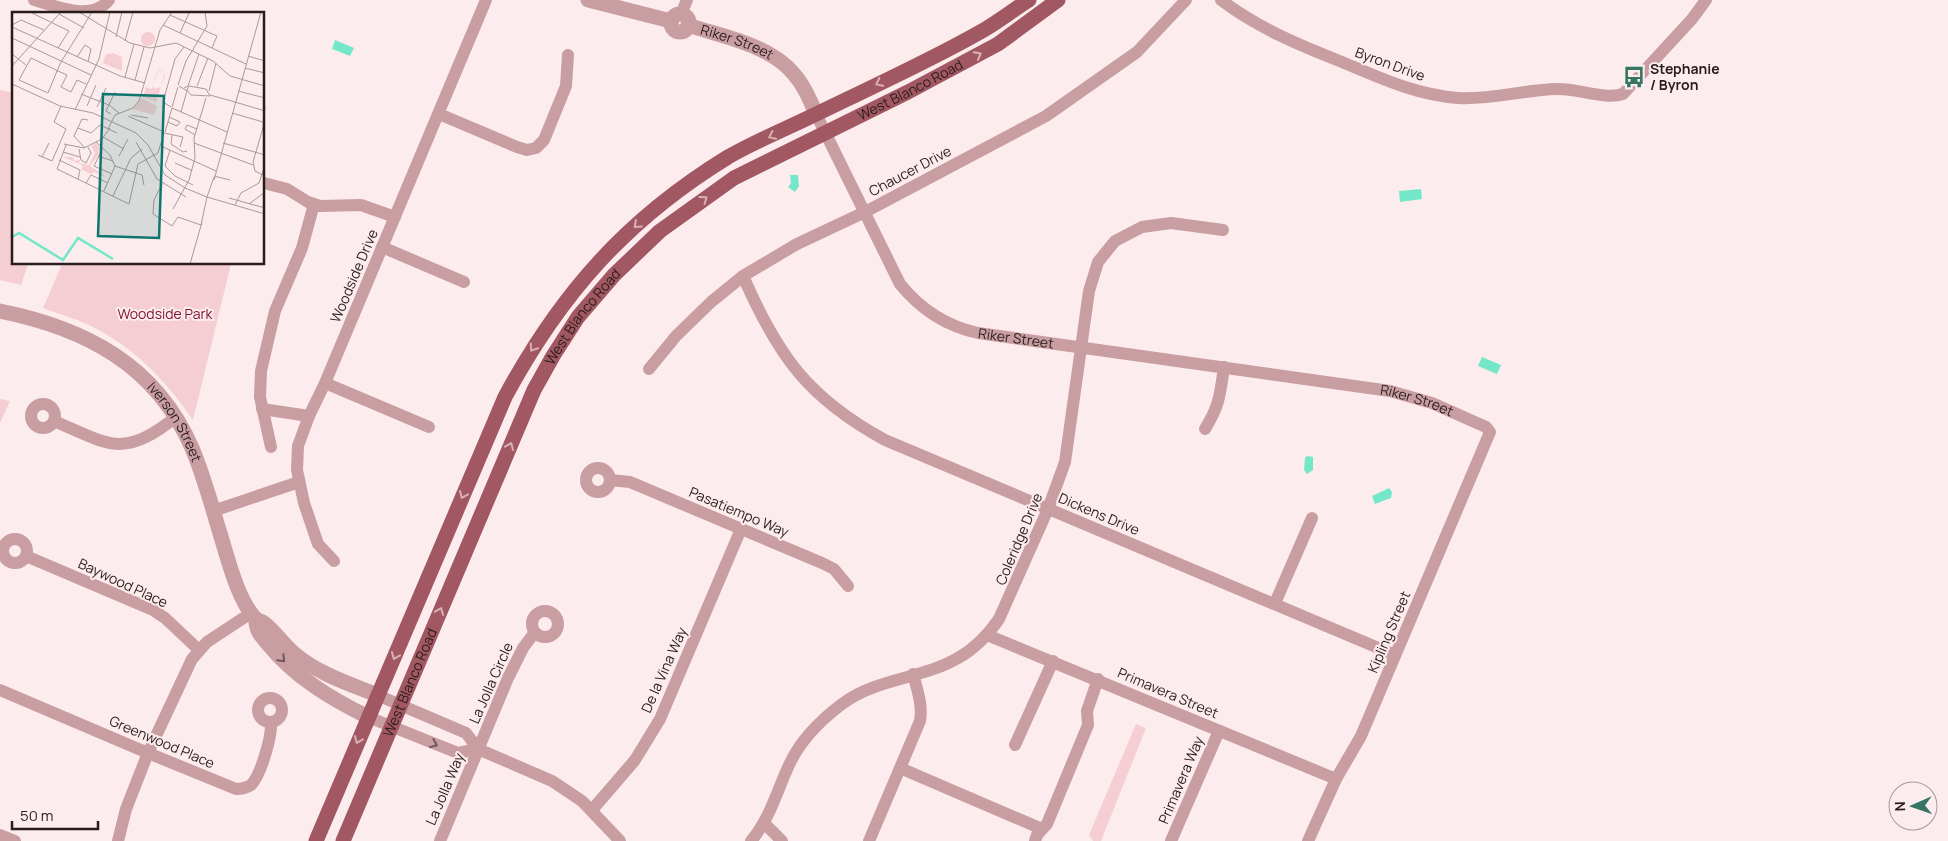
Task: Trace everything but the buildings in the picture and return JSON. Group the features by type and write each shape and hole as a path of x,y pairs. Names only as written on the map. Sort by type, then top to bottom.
{"main road":[{"name":"West Blanco Road","path":"316,841 505,397 525,361 556,313 610,250 673,194 730,156 983,31 1029,0"},
{"name":"West Blanco Road","path":"343,841 534,390 578,316 614,275 660,231 734,178 908,92 998,44 1058,0"}],"street":[{"path":"34,0 86,12 105,4"},
{"name":"Woodside Drive","path":"334,561 318,544 299,482 297,470 298,446 309,416 325,383 486,0"},
{"name":"Riker Street","path":"588,0 682,15 760,49 793,72 801,84 900,284 910,297 934,317 950,325 978,334 1390,391 1439,406 1486,428 1490,432"},
{"name":"Chaucer Drive","path":"649,369 676,336 711,302 744,276 797,244 865,212 1046,116 1137,52 1186,0"},
{"name":"Byron Drive","path":"1221,0 1262,28 1387,81 1422,93 1460,98 1555,89 1573,89 1613,96 1623,94 1692,19 1706,0"},
{"path":"439,114 517,147 527,150 536,148 544,140 566,86 568,55"},
{"path":"265,183 287,189 314,204 328,207 360,205 395,217"},
{"path":"271,447 262,409 259,382 275,310 305,242 314,204"},
{"name":"Coleridge Drive","path":"751,841 773,808 791,761 801,745 820,723 854,696 878,685 939,666 958,658 974,648 1000,619 1048,509 1065,462 1089,291 1098,262 1115,241 1142,227 1161,223 1184,224 1223,230"},
{"path":"382,248 464,282"},
{"name":"Dickens Drive","path":"744,276 759,312 789,362 806,382 840,414 885,440 1395,655"},
{"name":"Iverson Street","path":"0,311 70,331 105,347 123,359 155,389 176,417 195,456 233,575 254,616 256,628 299,676 330,697 368,717"},
{"path":"1205,429 1219,402 1224,367"},
{"path":"325,383 428,427"},
{"path":"262,409 309,416"},
{"path":"54,421 99,440 125,444 140,441 150,436 176,417"},
{"name":"Kipling Street","path":"1308,841 1336,779 1361,736 1490,432"},
{"name":"Pasatiempo Way","path":"610,480 630,482 822,563 834,569 848,586"},
{"path":"213,511 299,482"},
{"path":"1275,603 1312,518"},
{"name":"De la Vina Way","path":"592,810 635,760 660,719 741,529"},
{"name":"Baywood Place","path":"26,556 152,610 165,618 199,650"},
{"path":"118,841 126,810 148,753 185,672 199,650 217,634 254,616"},
{"name":"Iverson Street","path":"254,616 264,622 287,648 312,666 377,695"},
{"name":"La Jolla Circle","path":"478,749 517,659 528,639 535,632"},
{"name":"Primavera Street","path":"987,635 1098,679 1336,779"},
{"path":"1015,745 1053,661"},
{"path":"868,841 922,714 913,674"},
{"path":"1035,841 1047,824 1088,725 1087,710 1098,679"},
{"name":"Greenwood Place","path":"0,690 231,788 244,788 254,781 270,743 271,722"},
{"path":"377,695 466,733 478,749 552,782 575,796 592,810 620,841"},
{"path":"368,717 458,753 478,749"},
{"name":"Primavera Way","path":"1171,841 1219,730"},
{"name":"La Jolla Way","path":"440,841 478,749"},
{"path":"900,768 1042,829"},
{"path":"764,823 782,841"},
{"path":"0,835 15,841"}],"green space":[{"path":"0,90 12,93 12,265 28,265 21,285 0,280"},
{"name":"Woodside Park","path":"62,265 231,265 193,420 161,379 123,345 87,324 43,308"},
{"path":"0,399 10,401 0,423"},
{"path":"1136,724 1146,728 1101,841 1093,841 1089,835"}],"shaded area":[{"path":"335,40 354,48 350,56 332,49"},
{"path":"790,175 798,175 799,186 795,192 788,187 791,183"},
{"path":"1421,189 1422,199 1400,202 1399,191"},
{"path":"1482,357 1501,365 1497,374 1478,366"},
{"path":"1307,456 1313,457 1313,470 1307,474 1304,470 1305,458"},
{"path":"1389,488 1392,492 1391,498 1375,504 1372,496"}],"place":[{"name":"Stephanie / Byron","path":"1634,77"}]}
